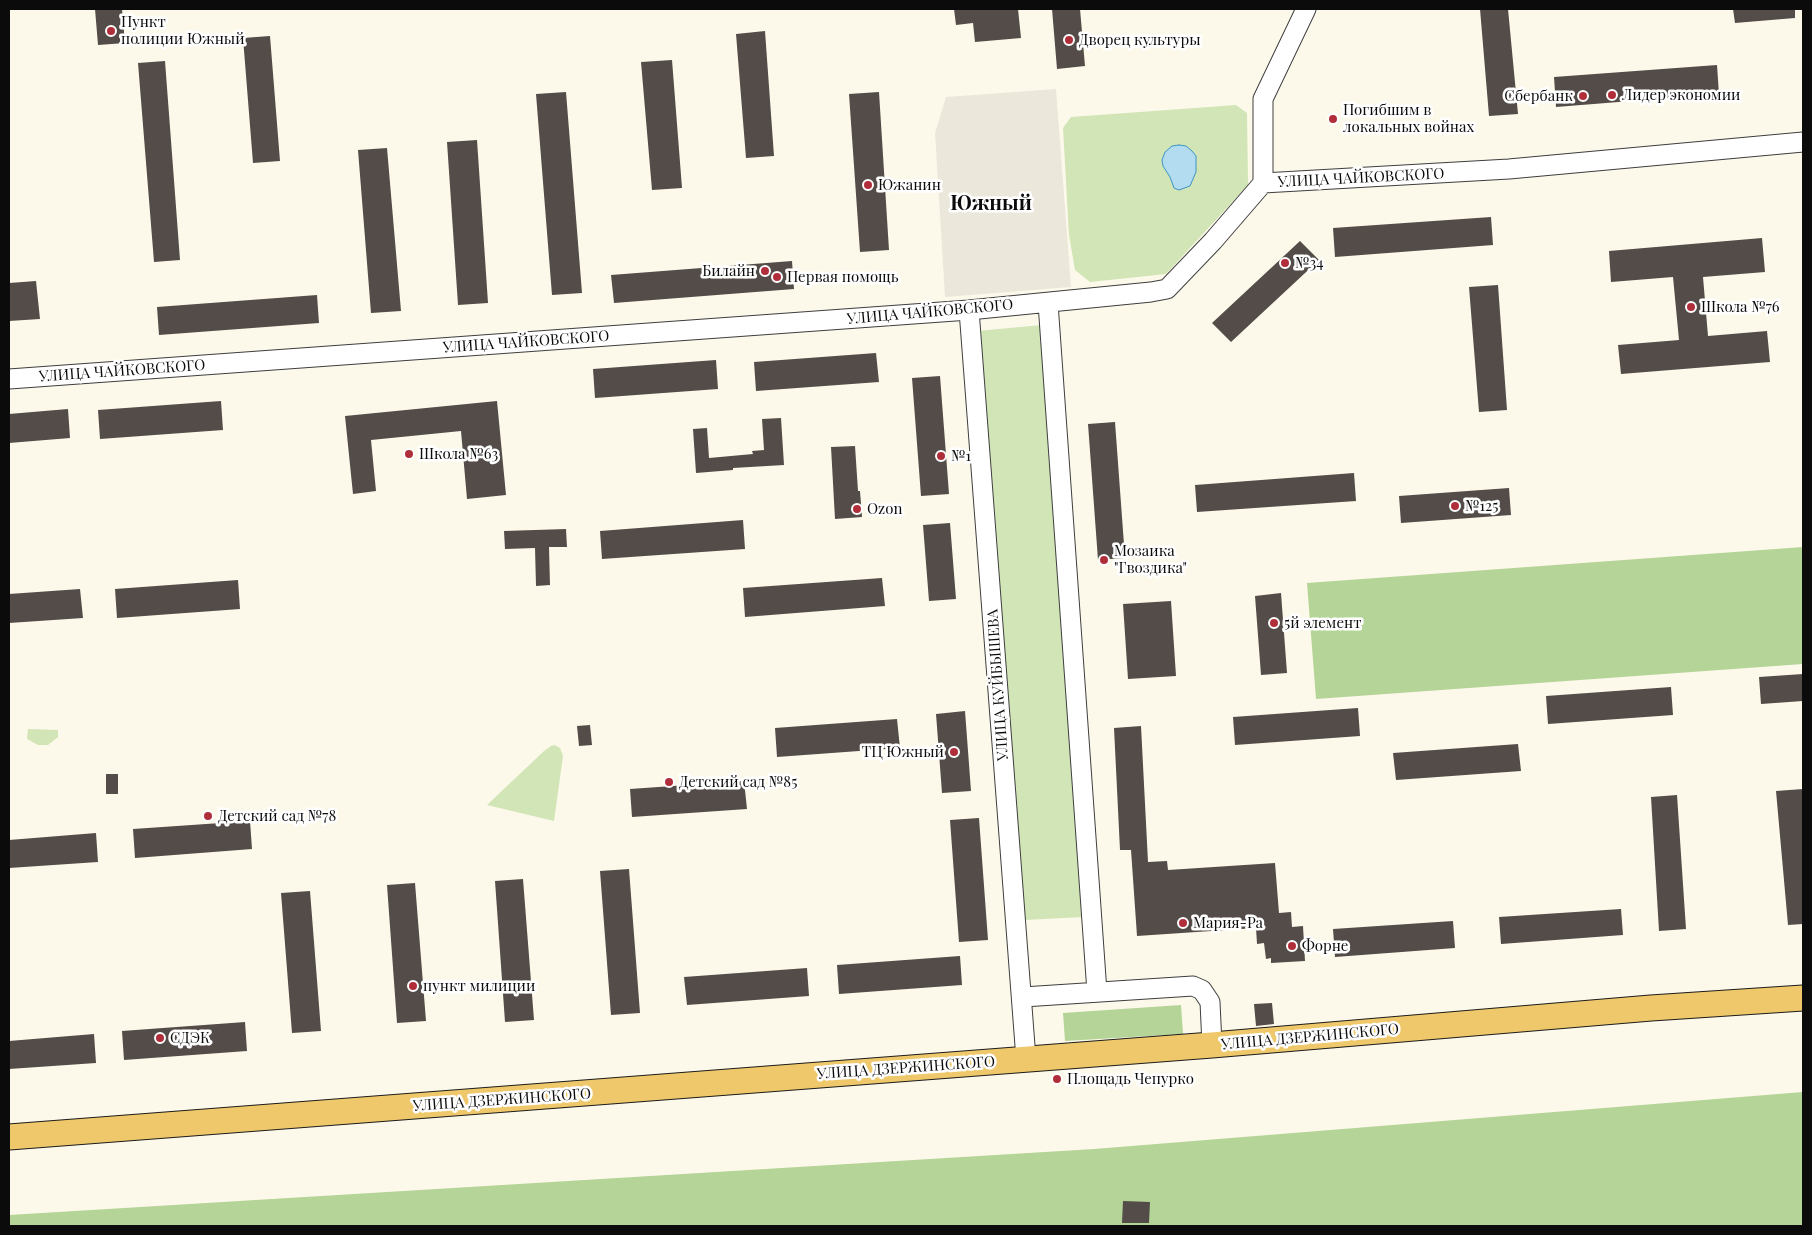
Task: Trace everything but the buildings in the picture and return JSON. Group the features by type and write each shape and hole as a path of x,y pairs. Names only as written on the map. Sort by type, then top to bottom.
{"main road":[{"name":"УЛИЦА ДЗЕРЖИНСКОГО","path":"9,1137 1212,1045 1652,1008 1803,998"}],"street":[{"path":"1263,183 1263,99 1306,9"},
{"name":"УЛИЦА ЧАЙКОВСКОГО","path":"9,379 969,310 1151,292 1168,289 1263,183 1509,169 1803,142"},
{"path":"1048,303 1097,992"},
{"name":"УЛИЦА КУЙБЫШЕВА","path":"969,310 1023,997 1026,1059"},
{"path":"1023,997 1193,986 1202,990 1210,1002 1212,1045"}],"green space":[{"path":"1236,105 1247,113 1248,185 1166,274 1090,282 1075,270 1069,235 1063,128 1071,117"},
{"path":"1042,325 1084,917 1024,920 977,331"},
{"path":"1803,547 1803,664 1316,699 1307,583"},
{"path":"28,729 58,730 58,737 48,745 38,745 27,739"},
{"path":"555,745 560,748 563,756 554,821 487,805 544,751"},
{"path":"1181,1005 1183,1034 1065,1041 1063,1013"},
{"path":"1803,1092 1803,1226 9,1226 9,1215 1094,1149"}],"shaded area":[{"path":"1056,89 1071,287 945,297 935,133 946,97"}],"water":[{"path":"1172,146 1186,146 1196,156 1196,172 1190,186 1179,190 1174,188 1162,160 1165,152"}],"place":[{"name":"Пункт полиции Южный","path":"111,31"},
{"name":"Дворец культуры","path":"1069,40"},
{"name":"Лидер экономии","path":"1612,95"},
{"name":"Сбербанк","path":"1583,96"},
{"name":"Погибшим в локальных войнах","path":"1333,119"},
{"name":"Южанин","path":"868,185"},
{"name":"№34","path":"1285,263"},
{"name":"Билайн","path":"765,271"},
{"name":"Первая помощь","path":"777,277"},
{"name":"Школа №76","path":"1691,307"},
{"name":"Школа №63","path":"409,454"},
{"name":"№1","path":"941,456"},
{"name":"№125","path":"1455,506"},
{"name":"Ozon","path":"857,509"},
{"name":"Мозаика \"Гвоздика\"","path":"1104,560"},
{"name":"5й элемент","path":"1274,623"},
{"name":"ТЦ Южный","path":"954,752"},
{"name":"Детский сад №85","path":"669,782"},
{"name":"Детский сад №78","path":"208,816"},
{"name":"Мария-Ра","path":"1183,923"},
{"name":"Форне","path":"1292,946"},
{"name":"пункт милиции","path":"413,986"},
{"name":"СДЭК","path":"160,1038"},
{"name":"Площадь Чепурко","path":"1057,1079"}],"district":[{"name":"Южный","path":"991,204"}]}
